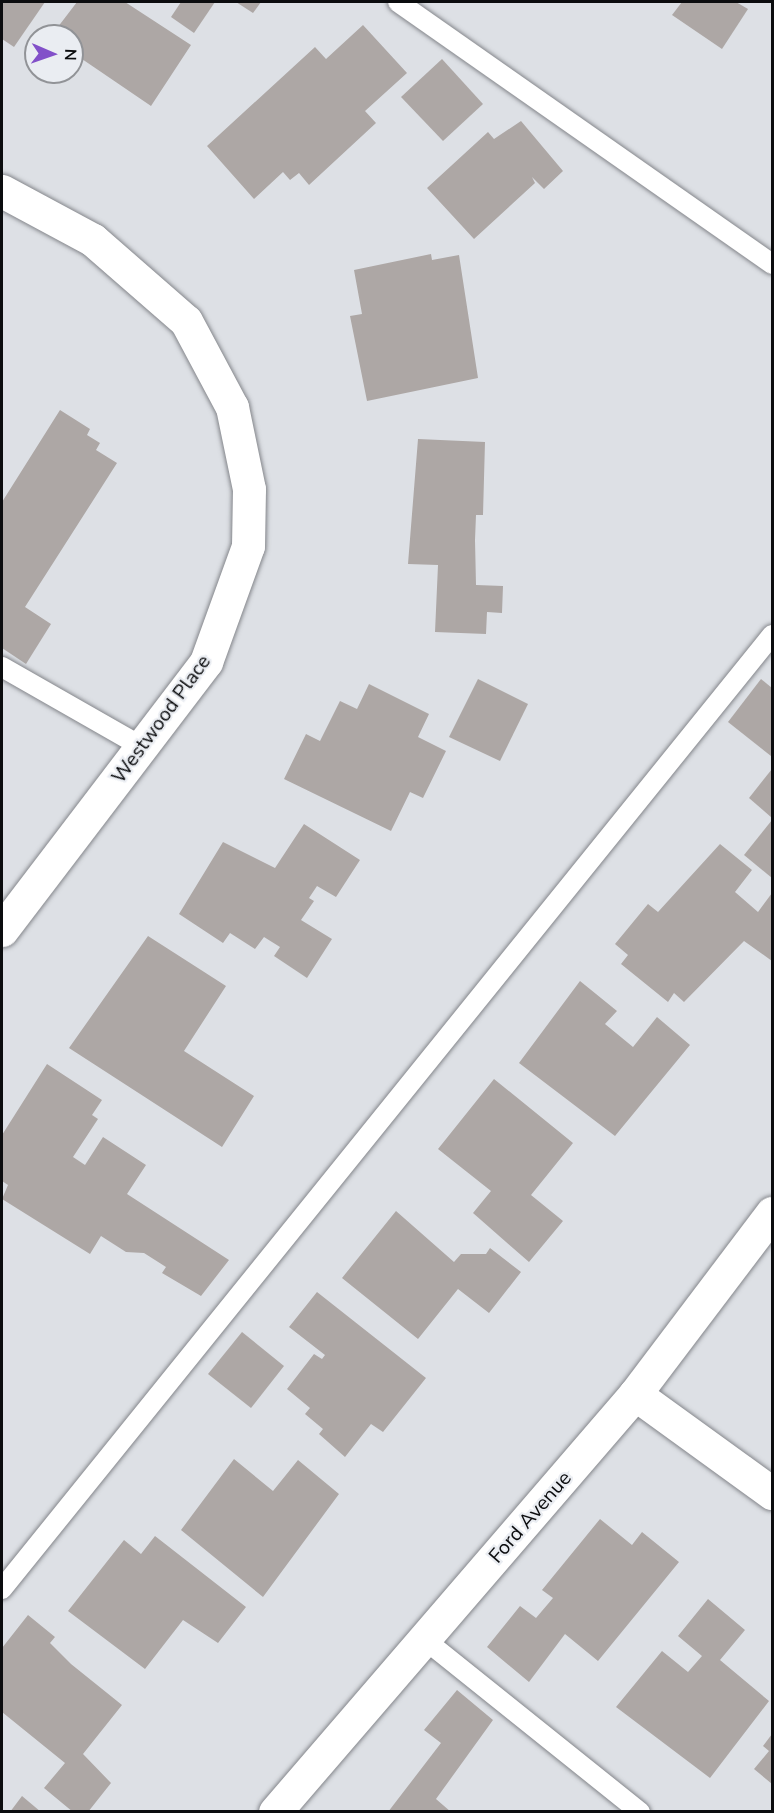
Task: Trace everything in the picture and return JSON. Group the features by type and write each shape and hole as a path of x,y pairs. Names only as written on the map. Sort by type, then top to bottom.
{"street":[{"name":"Westwood Place","path":"2,192 93,240 186,321 232,407 249,489 248,546 206,662 2,930"},
{"name":"Ford Avenue","path":"275,1812 635,1394 772,1213"},
{"path":"635,1394 772,1493"}],"lane":[{"path":"398,2 772,264"},
{"path":"2,1589 772,635"},
{"path":"2,667 142,747"},
{"path":"424,1639 640,1812"}],"building":[{"path":"2,2 45,2 30,24 24,24 24,32 14,47 2,39"},
{"path":"77,2 125,2 191,45 151,106 84,60 84,24 60,24"},
{"path":"181,2 215,2 194,33 171,17"},
{"path":"236,2 261,2 253,13"},
{"path":"682,2 736,2 748,9 722,49 672,15"},
{"path":"363,25 407,73 365,111 376,123 309,185 299,173 290,180 283,172 254,199 207,146 315,47 326,59"},
{"path":"442,59 483,104 443,141 401,97"},
{"path":"521,121 563,171 544,189 532,177 535,183 474,239 427,188 488,132 494,139"},
{"path":"431,254 432,260 459,255 478,378 367,401 350,316 362,314 354,270"},
{"path":"60,410 90,429 87,435 100,443 96,450 117,463 25,607 51,624 26,664 2,648 2,502"},
{"path":"418,439 485,442 483,515 476,515 476,585 503,586 502,613 487,612 486,634 435,632 438,565 408,564"},
{"path":"478,679 528,704 500,761 449,737"},
{"path":"761,679 772,688 771,756 728,722"},
{"path":"369,684 429,714 418,737 446,751 423,798 410,792 391,831 284,779 306,734 320,741 340,701 357,709"},
{"path":"772,769 772,818 749,798"},
{"path":"772,820 772,878 744,855"},
{"path":"304,824 360,860 336,897 317,886 309,898 314,901 301,920 332,939 307,978 274,956 280,947 264,937 255,949 230,933 223,943 179,914 223,842 275,868"},
{"path":"720,844 752,870 735,892 758,912 772,893 772,961 744,941 684,1002 674,993 668,1002 621,964 628,955 615,944 648,904 658,912"},
{"path":"148,936 226,986 184,1051 254,1096 222,1147 69,1048"},
{"path":"580,981 617,1011 605,1024 633,1047 657,1017 690,1045 615,1136 519,1063"},
{"path":"47,1064 102,1100 92,1115 98,1119 73,1157 85,1165 103,1137 146,1165 127,1194 229,1260 201,1296 162,1273 166,1267 144,1253 126,1252 101,1236 90,1254 2,1199 8,1185 2,1181 2,1135"},
{"path":"494,1079 573,1143 531,1195 563,1221 529,1262 473,1213 491,1191 438,1149"},
{"path":"396,1211 454,1262 461,1254 486,1254 490,1248 521,1272 489,1313 458,1289 418,1339 342,1278"},
{"path":"317,1292 426,1378 383,1432 371,1424 345,1457 319,1434 323,1429 305,1414 310,1408 287,1389 314,1354 322,1359 325,1355 289,1327"},
{"path":"242,1332 284,1366 251,1408 208,1374"},
{"path":"234,1459 273,1491 298,1460 339,1494 263,1597 181,1530"},
{"path":"600,1519 632,1545 642,1532 679,1562 598,1661 565,1634 529,1682 487,1647 520,1606 536,1618 553,1598 542,1590"},
{"path":"155,1536 246,1607 218,1643 183,1620 145,1669 68,1611 124,1540 141,1554"},
{"path":"708,1599 745,1630 720,1660 769,1701 710,1778 616,1707 662,1651 688,1672 702,1656 678,1636"},
{"path":"28,1615 55,1637 50,1643 71,1664 122,1705 83,1754 111,1783 88,1812 73,1812 44,1788 65,1763 2,1712 2,1648"},
{"path":"457,1690 493,1720 436,1799 451,1812 388,1812 441,1743 424,1730"},
{"path":"772,1734 772,1784 754,1769 769,1751 763,1746"},
{"path":"22,1796 41,1812 10,1812"}]}
